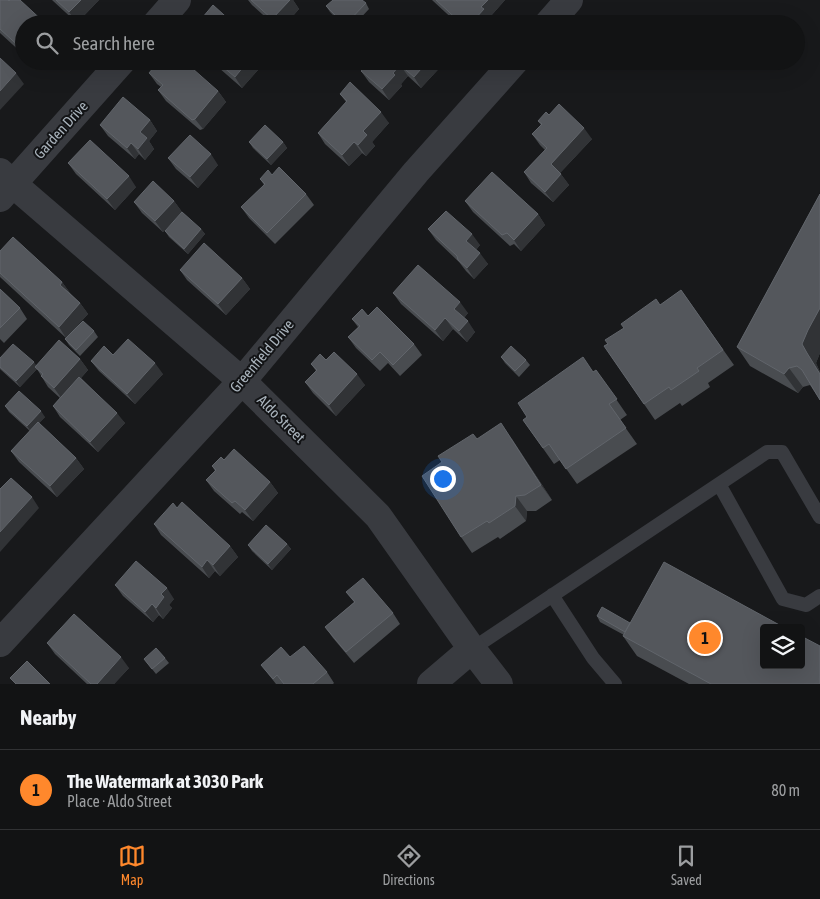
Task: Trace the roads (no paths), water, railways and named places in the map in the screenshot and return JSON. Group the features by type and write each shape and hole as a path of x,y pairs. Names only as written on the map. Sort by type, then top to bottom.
{"street":[{"path":"164,15 177,0"},
{"path":"556,15 569,0"},
{"name":"Garden Drive","path":"4,185 113,70"},
{"name":"Greenfield Drive","path":"0,643 242,381 416,172 507,70"},
{"name":"Aldo Street","path":"4,185 242,381 378,516 499,684"},
{"path":"431,684 472,649"}],"lane":[{"path":"472,649 767,452 782,452 820,517"},
{"path":"719,484 784,599 806,605 820,596"},
{"path":"552,595 593,658 615,684"}],"place":[{"name":"The Watermark at 3030 Park","path":"705,638"}]}
